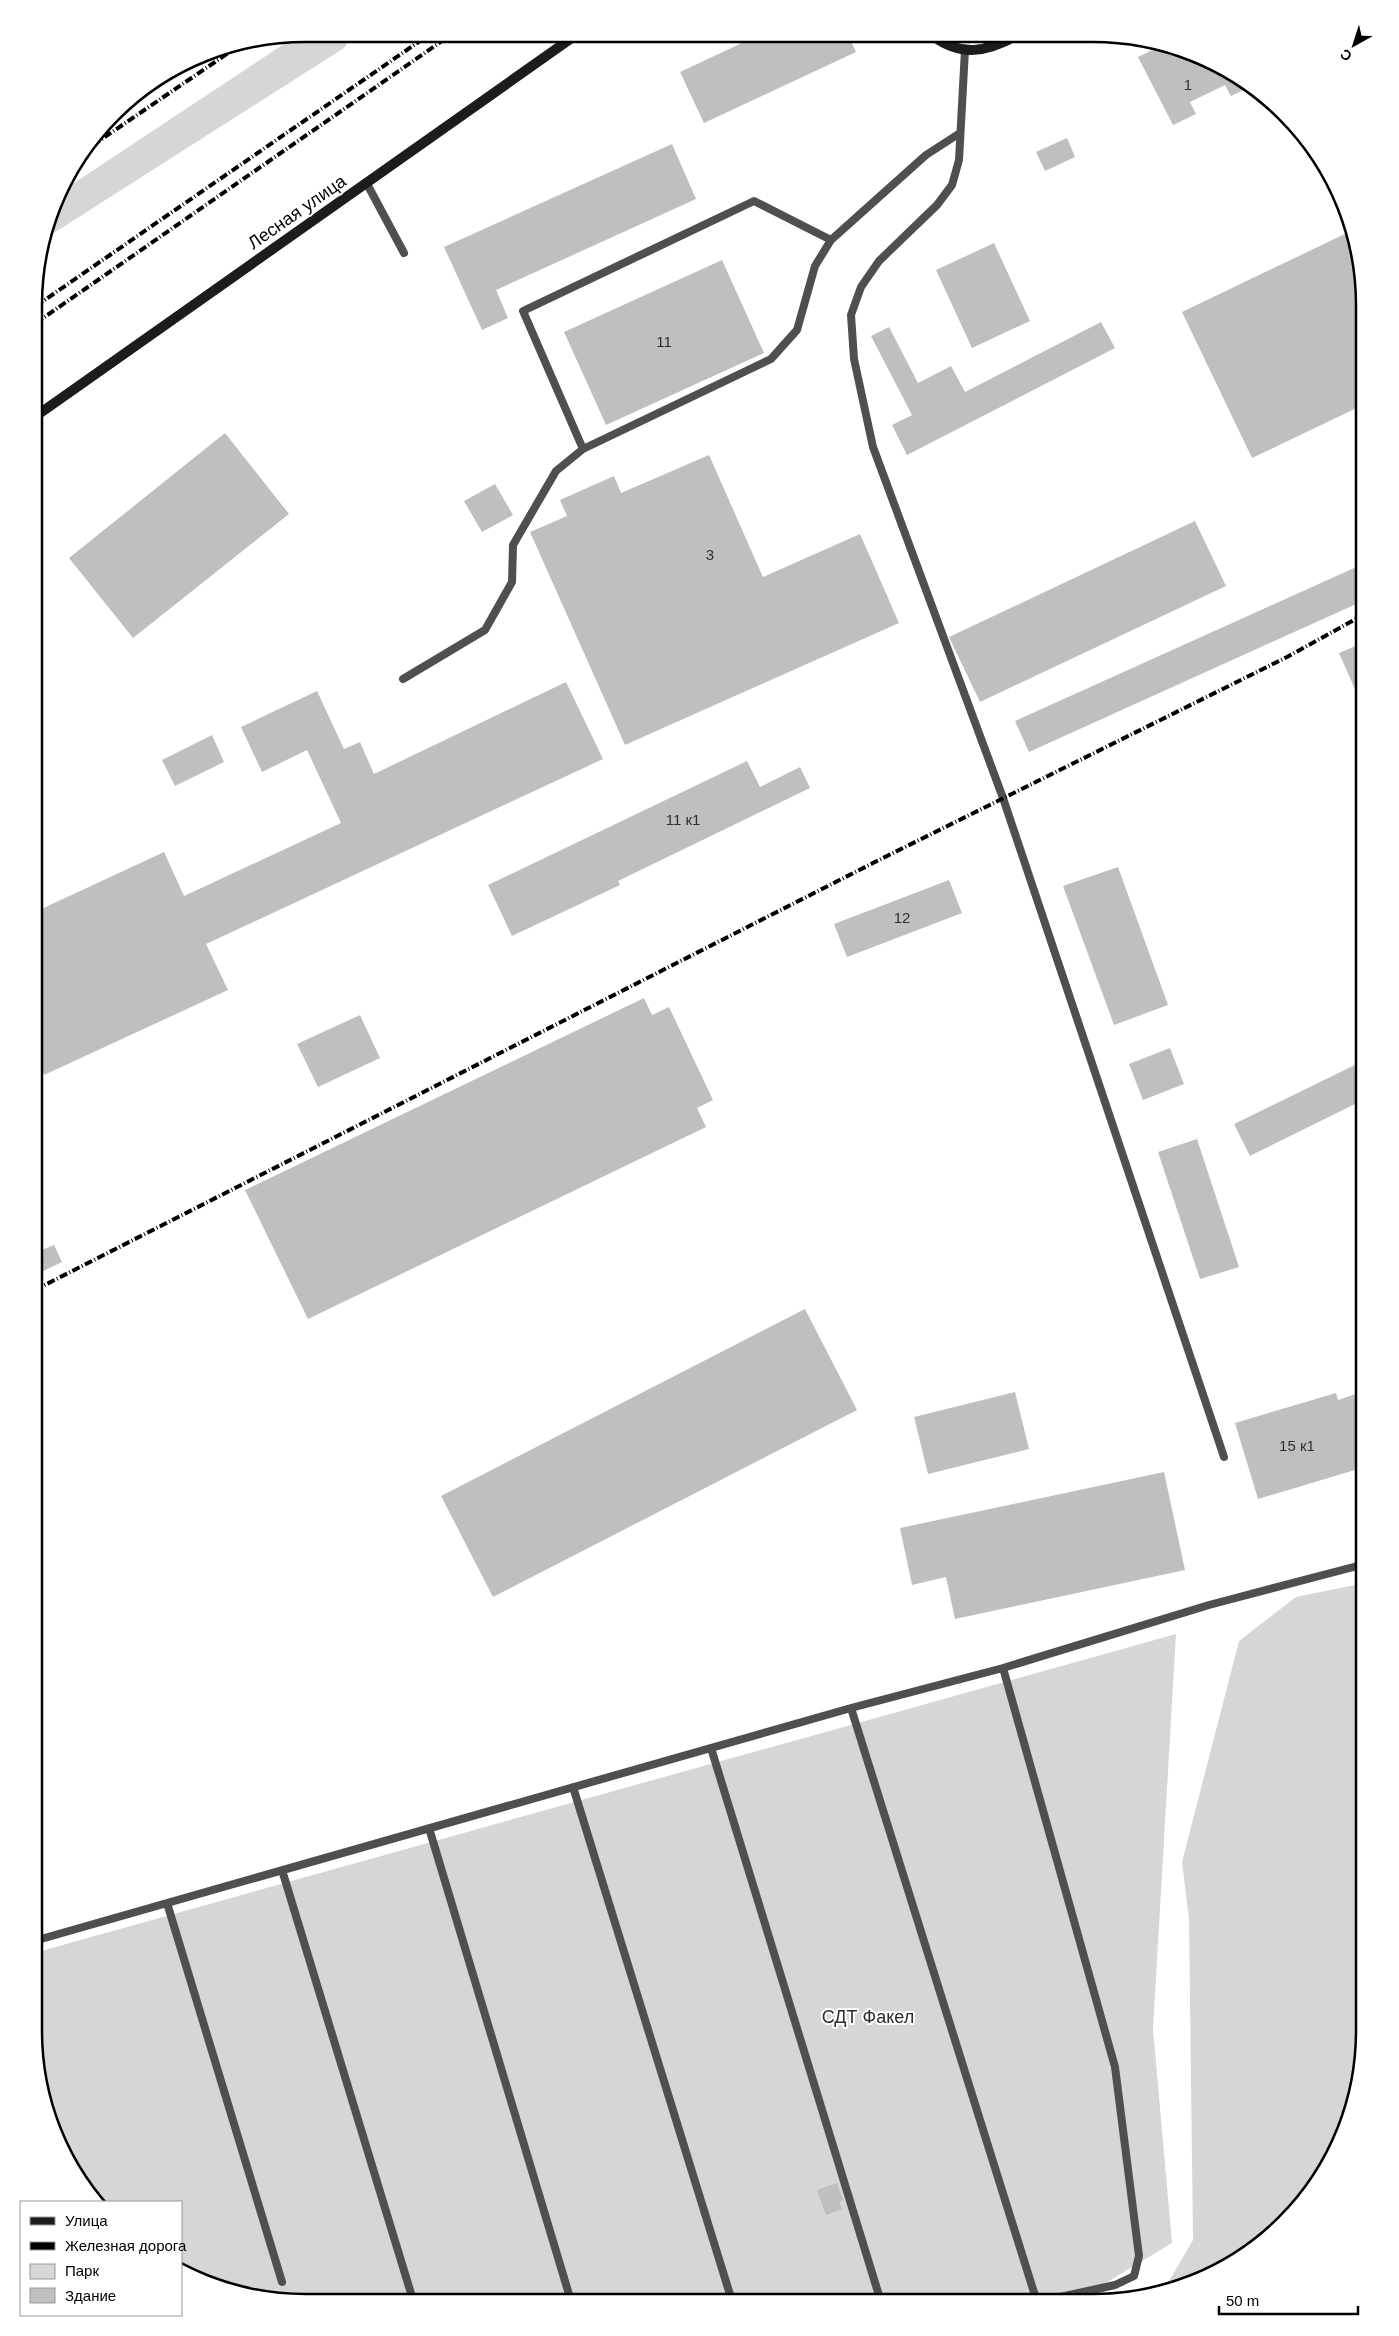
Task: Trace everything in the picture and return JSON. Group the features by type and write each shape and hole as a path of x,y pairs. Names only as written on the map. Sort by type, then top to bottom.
{"street":[{"name":"Лесная улица","path":"42,412 565,42"},
{"path":"943,42 952,47 965,50 980,50 1005,42"}],"lane":[{"path":"965,50 959,160 952,185 937,205 879,260 860,287 851,315 854,359 873,447 1004,798 1224,1457"},
{"path":"404,679 486,630 512,582 513,545 556,471 583,449 771,359 797,330 815,266 831,240 926,155 960,133"},
{"path":"366,182 404,253"},
{"path":"583,449 522,311 754,201 831,240"},
{"path":"42,1939 851,1708 1003,1668 1209,1605 1356,1566"},
{"path":"1003,1668 1115,2067 1139,2256 1134,2276 1116,2285 1074,2294"},
{"path":"851,1708 1034,2294"},
{"path":"711,1748 879,2294"},
{"path":"573,1787 730,2294"},
{"path":"429,1828 569,2294"},
{"path":"282,1870 411,2294"},
{"path":"167,1903 282,2282"}],"green space":[{"path":"348,42 344,48 52,234 73,184 285,43"},
{"path":"1356,1585 1356,2048 1348,2099 1343,2115 1321,2162 1302,2191 1280,2217 1254,2239 1225,2258 1168,2283 1193,2240 1189,1919 1182,1862 1239,1641 1296,1597"},
{"name":"СДТ Факел","path":"1176,1634 1153,2029 1172,2243 1087,2294 305,2294 271,2291 221,2280 182,2262 182,2201 105,2201 78,2162 56,2115 45,2065 42,2031 42,1951"}],"building":[{"path":"744,42 851,42 856,52 704,123 680,72"},
{"path":"1153,49 1162,51 1210,70 1244,90 1231,96 1225,85 1190,102 1196,114 1173,125 1138,57"},
{"path":"1067,138 1075,157 1045,171 1036,152"},
{"path":"672,144 696,199 496,290 508,318 482,330 444,247"},
{"path":"1347,233 1356,288 1356,408 1252,458 1182,312"},
{"path":"994,243 1030,321 972,348 936,270"},
{"path":"722,260 764,353 606,425 564,332"},
{"path":"1101,322 1115,348 907,455 892,425 912,415 871,336 889,327 918,383 951,366 965,392"},
{"path":"225,433 289,514 133,638 69,558"},
{"path":"709,455 763,577 860,534 899,623 625,745 530,532 567,516 560,500 614,476 621,493"},
{"path":"495,484 513,515 482,532 464,501"},
{"path":"1195,521 1226,586 980,702 949,637"},
{"path":"1356,567 1356,604 1029,752 1015,721"},
{"path":"1356,646 1356,692 1339,653"},
{"path":"566,682 603,759 206,944 228,990 44,1075 42,1071 42,909 164,852 184,896 341,823 307,750 262,772 241,727 317,691 344,749 360,742 374,774"},
{"path":"212,735 224,762 175,786 162,760"},
{"path":"747,761 760,787 800,767 810,788 618,881 620,885 512,936 488,885"},
{"path":"1118,867 1168,1005 1114,1025 1063,886"},
{"path":"949,880 962,913 847,957 834,924"},
{"path":"644,998 652,1015 669,1007 713,1100 697,1108 706,1127 308,1319 245,1190"},
{"path":"360,1015 380,1058 318,1087 297,1044"},
{"path":"1170,1048 1184,1084 1143,1100 1129,1064"},
{"path":"1356,1064 1356,1103 1250,1156 1234,1124"},
{"path":"1197,1139 1239,1267 1200,1279 1158,1152"},
{"path":"54,1245 62,1262 42,1272 42,1250"},
{"path":"805,1309 857,1410 493,1597 441,1496"},
{"path":"1015,1392 1029,1449 928,1474 914,1417"},
{"path":"1336,1393 1338,1400 1356,1394 1356,1470 1258,1499 1235,1423"},
{"path":"1164,1472 1185,1570 955,1619 946,1577 912,1585 900,1528"},
{"path":"837,2183 843,2200 839,2202 842,2209 826,2215 817,2190"}],"railway":[{"path":"42,302 418,42"},
{"path":"42,319 440,42"},
{"path":"102,139 226,54"},
{"path":"42,1286 873,863 1287,657 1356,619"}]}
